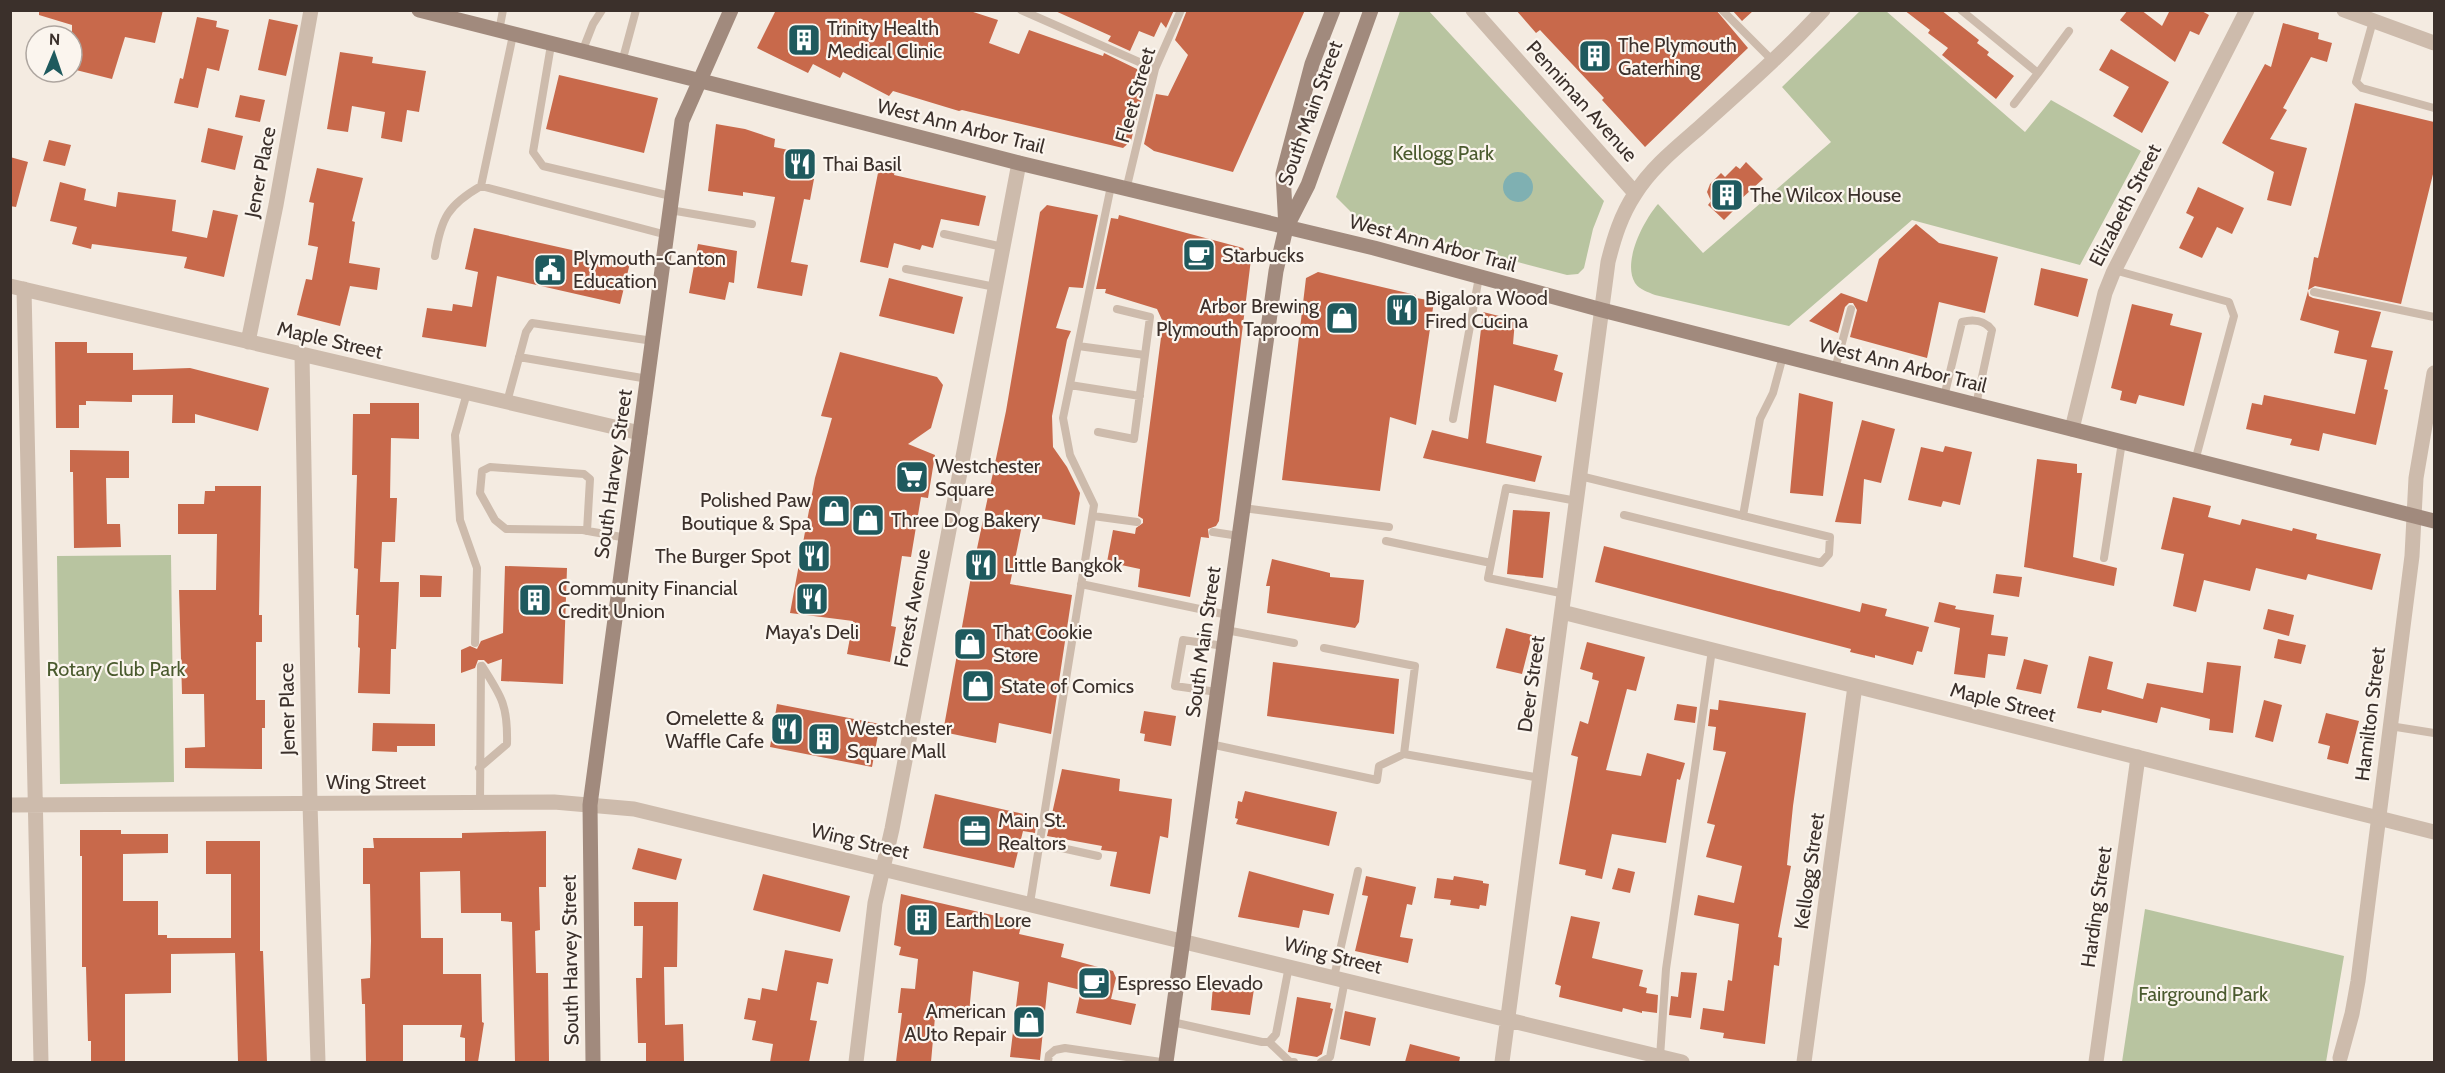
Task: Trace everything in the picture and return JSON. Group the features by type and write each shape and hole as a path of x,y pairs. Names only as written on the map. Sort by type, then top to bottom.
{"street":[{"name":"Jener Place","path":"249,342 311,10"},
{"name":"West Ann Arbor Trail","path":"419,10 1126,190 1374,248 1602,310 2434,521"},
{"name":"South Harvey Street","path":"592,1062 590,805 682,121 731,10"},
{"name":"South Main Street","path":"1286,228 1283,174 1312,64 1333,10"},
{"name":"South Main Street","path":"1166,1062 1276,272 1286,228 1308,185 1371,10"},
{"name":"Penniman Avenue","path":"1473,10 1635,193"},
{"name":"Deer Street","path":"1502,1062 1608,262 1613,240 1635,193 1657,166 1823,10"},
{"name":"Elizabeth Street","path":"2072,429 2105,293 2114,270 2247,10"},
{"path":"2344,10 2434,43"},
{"name":"Forest Avenue","path":"856,1062 875,903 1019,163"},
{"name":"Maple Street","path":"17,287 640,433"},
{"path":"17,287 41,1062"},
{"name":"Jener Place","path":"302,355 310,804 318,1062"},
{"name":"Hamilton Street","path":"2340,1058 2358,981 2412,556 2416,478 2430,427 2434,373"},
{"name":"Maple Street","path":"1562,612 2434,832"},
{"name":"Kellogg Street","path":"1804,1062 1855,686"},
{"name":"Harding Street","path":"2096,1062 2138,758"},
{"name":"Wing Street","path":"10,805 554,802 634,809 1683,1062"}],"lane":[{"path":"481,186 506,33 503,10"},
{"path":"582,52 593,24 602,10"},
{"path":"622,62 636,10"},
{"path":"1021,10 1155,69"},
{"name":"Fleet Street","path":"1126,190 1155,69 1181,10"},
{"path":"1722,10 1772,60"},
{"path":"1961,10 2038,73"},
{"path":"2373,21 2356,82 2362,88 2434,108"},
{"path":"2014,104 2069,31"},
{"path":"551,45 534,152 543,166 752,225"},
{"path":"435,256 438,234 450,208 460,198 481,186 667,235"},
{"path":"1030,903 1094,505 1070,455 1063,418 1111,186"},
{"path":"944,234 1003,247"},
{"path":"906,269 995,287"},
{"path":"2114,270 2229,302 2234,316 2196,461"},
{"path":"1453,419 1479,277"},
{"path":"2314,291 2434,317"},
{"path":"1098,432 1134,439 1150,316 1117,309"},
{"path":"1835,369 1851,309"},
{"path":"1944,397 1962,322 1974,319 1988,325 1992,330 1976,405"},
{"path":"507,402 526,332 532,323 653,341"},
{"path":"1078,346 1145,356"},
{"path":"1743,516 1760,419 1773,393 1783,356"},
{"path":"519,357 648,379"},
{"path":"1070,385 1140,396"},
{"path":"467,393 455,435 460,520 477,568 475,644"},
{"path":"2104,558 2122,442"},
{"path":"587,531 590,479 584,474 490,467 482,471 480,493 495,520 506,529 587,531 626,538"},
{"path":"1580,476 1830,537 1829,554 1821,563 1624,515"},
{"path":"1565,594 1488,578 1506,488 1577,501"},
{"path":"1243,508 1389,527"},
{"path":"1092,516 1137,522"},
{"path":"1213,532 1239,536"},
{"path":"1386,541 1491,563"},
{"path":"1081,584 1227,622 1294,643"},
{"path":"1217,692 1175,686 1183,640 1224,646"},
{"path":"1324,648 1415,666 1404,754"},
{"path":"1660,1057 1666,969 1712,650"},
{"path":"479,768 507,744 508,719 503,699 481,666 479,768 480,803"},
{"path":"2390,726 2434,733"},
{"path":"1210,744 1377,780 1379,766 1404,754 1540,778"},
{"path":"1039,843 1098,856"},
{"path":"1321,1062 1330,1057 1340,978 1358,872"},
{"path":"1269,1042 1276,1034 1289,966"},
{"path":"1172,1022 1269,1042 1290,1062 1294,1062"},
{"path":"1048,1062 1049,1055 1055,1050 1065,1048 1161,1062"}],"green space":[{"name":"Kellogg Park","path":"1428,10 1604,201 1593,229 1584,268 1578,274 1567,275 1359,220 1336,197 1400,11"},
{"path":"1861,10 1886,11 2025,132 2051,100 2141,151 2080,265 1912,220 1789,326 1655,295 1639,287 1632,274 1633,253 1641,230 1658,204 1703,253 1831,142 1782,87"},
{"name":"Rotary Club Park","path":"171,555 174,782 60,784 57,556"},
{"name":"Fairground Park","path":"2145,909 2344,956 2326,1062 2122,1062"}],"water":[{"path":"1518,172 1529,176 1533,187 1529,198 1518,202 1507,198 1503,187 1507,176"}],"building":[{"path":"39,10 163,10 155,43 125,37 112,79 84,72 84,24 69,24 39,15"},
{"path":"776,10 967,10 998,20 989,43 1019,54 1029,30 1103,56 1104,53 1145,73 1138,92 1143,93 1131,141 1123,148 959,111 893,91 889,96 843,72 840,78 813,64 808,73 757,48"},
{"path":"1053,10 1174,10 1166,28 1161,22 1154,37 1139,31 1130,51 1108,41 1111,36"},
{"path":"1187,10 1305,10 1233,172 1154,151 1144,144 1156,94 1168,96 1188,55 1175,40"},
{"path":"1516,10 1716,10 1748,48 1645,147 1602,100 1604,98 1540,30 1536,33"},
{"path":"1732,10 1754,10 1742,21"},
{"path":"1904,10 1941,10 1979,40 1977,43 1989,52 1987,55 2014,76 1996,99 1942,55 1948,48 1928,33 1930,30"},
{"path":"2128,10 2141,10 2162,26 2170,10 2200,10 2209,15 2199,35 2190,31 2175,62 2120,20"},
{"path":"197,17 217,21 216,27 229,30 219,71 207,68 198,108 174,103 180,78 183,79"},
{"path":"269,19 298,25 286,76 258,70"},
{"path":"2283,23 2319,33 2318,39 2332,43 2327,62 2311,57 2283,108 2287,110 2270,139 2307,148 2291,206 2267,200 2274,172 2222,143 2265,64 2271,67"},
{"path":"2111,49 2169,82 2142,133 2113,116 2129,87 2099,70"},
{"path":"340,52 373,57 372,63 426,71 419,112 407,110 402,142 381,138 385,112 352,106 348,132 327,129"},
{"path":"559,75 658,98 644,153 546,129"},
{"path":"240,95 265,100 260,122 235,117"},
{"path":"2355,103 2434,122 2434,170 2401,304 2315,286 2308,290 2314,257 2318,258"},
{"path":"716,124 745,129 775,139 774,147 813,155 808,178 814,179 810,200 804,199 791,262 808,265 802,296 757,288 775,197 743,192 743,196 708,191"},
{"path":"208,128 243,136 235,170 201,162"},
{"path":"49,140 71,145 65,166 43,161"},
{"path":"10,157 28,162 16,207 10,206"},
{"name":"The Wilcox House","path":"1746,162 1763,179 1740,200 1742,202 1724,220 1708,205 1711,201 1707,192 1710,184 1721,173 1725,177 1736,166 1740,169"},
{"path":"317,168 363,178 352,221 355,222 349,263 380,268 377,290 350,286 340,326 297,315 306,279 312,280 318,247 308,245 314,203 309,202"},
{"path":"879,168 895,171 894,175 986,196 979,226 941,219 933,248 922,245 920,250 894,243 888,268 860,262"},
{"path":"60,182 86,189 84,200 116,207 118,192 176,200 172,231 207,238 213,210 238,215 224,277 184,268 187,257 92,244 91,249 72,244 77,227 50,221"},
{"path":"2198,187 2244,208 2232,234 2217,227 2202,258 2179,248 2194,217 2186,213"},
{"path":"1047,205 1098,215 1083,288 1069,287 1056,328 1071,331 1067,340 1052,416 1053,447 1067,467 1080,493 1075,525 1024,515 1010,584 1072,595 1051,734 999,723 996,743 943,732 971,577 1006,411 1040,212"},
{"path":"1119,215 1243,248 1251,259 1219,521 1216,526 1208,529 1209,538 1201,537 1190,597 1138,587 1140,569 1107,562 1113,530 1135,534 1136,528 1143,523 1143,519 1138,516 1163,322 1157,309 1105,293 1106,289 1096,289 1111,218 1118,219"},
{"path":"1916,224 1939,243 1998,257 1985,313 1939,302 1927,358 1850,337 1857,310 1853,303 1845,307 1838,333 1809,321 1841,293 1867,302 1879,259"},
{"path":"474,228 630,263 620,304 497,276 486,347 422,337 427,308 452,311 453,304 472,307 478,272 465,269"},
{"path":"698,244 737,251 734,283 729,282 725,300 689,293"},
{"path":"2041,268 2088,279 2078,317 2034,305"},
{"path":"1318,272 1434,301 1416,425 1390,417 1380,491 1282,480 1306,278"},
{"path":"889,278 963,297 954,334 879,316"},
{"path":"2308,291 2309,296 2313,298 2381,312 2371,347 2393,351 2384,389 2388,390 2376,445 2323,433 2319,451 2290,445 2292,439 2246,429 2252,403 2262,405 2264,395 2355,414 2367,360 2334,353 2339,331 2300,320"},
{"path":"2132,304 2173,314 2170,325 2202,333 2184,406 2139,395 2136,404 2120,400 2122,391 2111,388"},
{"path":"1483,312 1515,320 1513,344 1558,355 1554,370 1563,373 1556,402 1494,385 1486,443 1542,456 1535,482 1423,458 1432,430 1468,439"},
{"path":"55,342 87,342 87,353 133,353 133,370 190,368 269,388 258,431 195,414 195,423 172,423 173,395 132,395 132,402 86,401 86,405 79,405 79,428 56,428"},
{"path":"840,352 937,377 943,385 931,428 908,444 935,455 928,498 921,497 911,557 902,556 891,626 896,627 890,662 847,654 853,621 790,613 815,478 832,418 821,416"},
{"path":"1799,393 1833,402 1823,496 1790,493"},
{"path":"370,403 419,403 419,439 391,438 390,498 397,498 395,542 382,542 380,582 399,582 396,649 391,649 390,694 358,693 360,648 358,647 359,615 356,615 358,569 354,568 357,475 352,475 353,414 370,414"},
{"path":"1862,420 1895,429 1881,483 1864,479 1861,524 1835,522"},
{"path":"1945,446 1972,452 1960,505 1943,501 1941,507 1908,500 1921,447 1943,452"},
{"path":"70,450 129,451 129,478 106,478 107,524 120,524 121,547 74,548 73,472 70,472"},
{"path":"2037,459 2077,464 2077,473 2082,473 2073,557 2117,568 2114,586 2024,567"},
{"path":"215,486 261,486 259,615 262,615 262,642 256,642 256,700 265,700 262,769 185,768 185,748 205,747 204,694 182,694 179,590 216,590 217,534 178,534 178,504 204,504 205,491 215,491"},
{"path":"2173,497 2211,506 2208,517 2240,525 2242,519 2292,531 2293,528 2317,534 2316,539 2381,554 2372,590 2308,574 2306,580 2256,568 2250,591 2204,580 2196,612 2173,606 2184,554 2161,549"},
{"path":"1513,510 1550,512 1543,578 1507,574"},
{"path":"1604,546 1860,612 1862,603 1887,609 1885,616 1929,627 1922,652 1917,651 1913,665 1875,655 1875,658 1850,652 1851,649 1595,582"},
{"path":"1272,559 1330,573 1330,577 1364,580 1359,622 1355,628 1267,613 1270,586 1266,586"},
{"name":"Community Financial Credit Union","path":"505,566 567,568 563,684 501,681 502,659 488,664 484,660 478,660 475,668 461,673 461,650 470,646 477,649 481,641 503,633"},
{"path":"1996,574 2022,577 2019,597 1993,593"},
{"path":"420,575 442,576 441,597 420,597"},
{"path":"1939,602 1956,606 1955,609 1994,615 1991,635 2008,637 2005,656 1988,654 1985,678 1954,674 1960,628 1934,622"},
{"path":"2268,609 2294,615 2289,636 2263,629"},
{"path":"1506,628 1532,635 1522,674 1496,668"},
{"path":"2278,639 2306,645 2301,664 2274,658"},
{"path":"1587,642 1645,657 1636,691 1627,689 1606,770 1641,776 1647,753 1685,763 1680,780 1677,779 1666,843 1612,834 1602,879 1585,875 1586,870 1559,864 1578,757 1571,755 1580,721 1588,724 1599,681 1592,679 1593,673 1580,669"},
{"path":"2089,656 2113,662 2107,689 2143,699 2147,683 2203,693 2207,662 2241,666 2233,733 2209,730 2210,719 2161,707 2157,723 2102,710 2101,713 2077,708"},
{"path":"2024,659 2048,665 2041,694 2016,689"},
{"path":"1273,662 1399,679 1394,734 1267,716"},
{"path":"1719,700 1806,713 1787,865 1791,866 1778,937 1782,938 1779,966 1774,965 1765,1044 1723,1038 1724,1033 1700,1029 1703,1008 1724,1011 1728,980 1732,981 1739,924 1694,915 1698,895 1734,903 1742,866 1706,857 1715,825 1707,823 1726,752 1713,750 1716,727 1708,726 1710,709 1718,710"},
{"path":"2264,700 2282,705 2273,742 2255,737"},
{"name":"Westchester Square Mall","path":"777,704 880,724 872,767 770,747"},
{"path":"1677,704 1697,707 1695,723 1674,720"},
{"path":"1144,711 1176,716 1171,746 1144,741 1145,734 1140,733"},
{"path":"2326,713 2359,721 2348,764 2327,759 2330,746 2318,743"},
{"path":"373,723 435,724 435,746 397,746 397,752 372,751"},
{"path":"1062,769 1120,779 1119,791 1172,799 1168,838 1160,836 1150,894 1110,886 1117,852 1101,850 1102,846 1047,836"},
{"path":"1245,791 1337,812 1329,846 1236,824 1238,801 1242,802"},
{"name":"Main St. Realtors","path":"935,794 1037,817 1035,833 1023,831 1014,868 923,848"},
{"path":"80,830 121,830 121,834 168,834 168,853 123,854 123,901 158,901 158,935 167,935 167,938 231,938 231,874 206,874 206,841 260,841 260,951 263,951 267,1062 238,1062 235,953 171,954 171,993 125,994 125,1062 91,1062 91,1041 88,1041 86,967 82,967"},
{"path":"546,831 546,887 539,887 540,930 535,931 536,973 548,973 549,1062 515,1062 512,922 501,921 501,913 461,913 460,871 420,872 421,938 443,938 443,974 481,974 482,1022 484,1023 478,1062 465,1062 465,1038 460,1037 462,1025 403,1025 403,1062 366,1062 365,1004 362,1004 361,979 370,978 371,941 370,884 363,884 363,848 374,848 373,838 462,838 462,833"},
{"path":"638,848 682,859 676,880 632,869"},
{"path":"1618,868 1635,872 1630,893 1612,889"},
{"path":"1249,871 1334,894 1329,915 1303,910 1299,928 1238,917"},
{"path":"763,874 850,896 840,932 753,910"},
{"path":"1366,876 1416,887 1412,905 1407,904 1400,937 1413,939 1408,963 1355,951 1368,896 1362,895"},
{"path":"1454,876 1489,884 1486,906 1480,905 1479,909 1450,905 1451,900 1434,898 1437,878 1453,880"},
{"path":"901,894 1022,922 1019,934 1064,944 1061,957 1113,971 1116,978 1111,999 1136,1004 1131,1025 1076,1013 1081,990 1048,982 1040,1060 1010,1057 1019,982 973,971 969,1013 945,1011 944,1018 935,1017 931,1062 896,1062 902,1013 898,1013 901,988 915,989 918,959 899,955 901,947 894,945"},
{"path":"634,902 678,902 677,967 664,967 665,1025 683,1024 684,1061 646,1062 646,1043 638,1043 636,978 642,978 643,926 634,926"},
{"path":"1571,916 1600,922 1592,958 1643,970 1639,986 1647,988 1646,993 1658,995 1657,1013 1642,1011 1642,1013 1623,1008 1622,1012 1559,997 1561,986 1555,984"},
{"path":"785,950 833,959 828,984 817,982 810,1020 817,1021 809,1062 770,1062 773,1044 752,1040 756,1021 744,1019 748,998 760,1000 762,988 777,991"},
{"path":"1681,972 1697,973 1691,1018 1669,1015 1671,996 1678,997"},
{"path":"1213,985 1254,989 1250,1015 1211,1010"},
{"path":"1297,997 1331,1003 1330,1008 1333,1009 1322,1054 1317,1057 1288,1052"},
{"path":"1345,1011 1376,1018 1370,1046 1340,1039"},
{"path":"1410,1044 1460,1057 1459,1062 1405,1062"}],"place":[{"name":"Trinity Health Medical Clinic","path":"804,40"},
{"name":"The Plymouth Gaterhing","path":"1595,56"},
{"name":"Thai Basil","path":"800,164"},
{"name":"The Wilcox House","path":"1727,195"},
{"name":"Starbucks","path":"1199,255"},
{"name":"Plymouth-Canton Education","path":"550,270"},
{"name":"Bigalora Wood Fired Cucina","path":"1402,310"},
{"name":"Arbor Brewing Plymouth Taproom","path":"1342,318"},
{"name":"Westchester Square","path":"912,477"},
{"name":"Polished Paw Boutique & Spa","path":"834,511"},
{"name":"Three Dog Bakery","path":"868,520"},
{"name":"The Burger Spot","path":"814,556"},
{"name":"Little Bangkok","path":"981,565"},
{"name":"Maya's Deli","path":"812,599"},
{"name":"Community Financial Credit Union","path":"535,600"},
{"name":"That Cookie Store","path":"970,644"},
{"name":"State of Comics","path":"978,686"},
{"name":"Omelette & Waffle Cafe","path":"787,729"},
{"name":"Westchester Square Mall","path":"824,739"},
{"name":"Main St. Realtors","path":"975,831"},
{"name":"Earth Lore","path":"922,920"},
{"name":"Espresso Elevado","path":"1094,983"},
{"name":"American AUto Repair","path":"1029,1022"}]}
